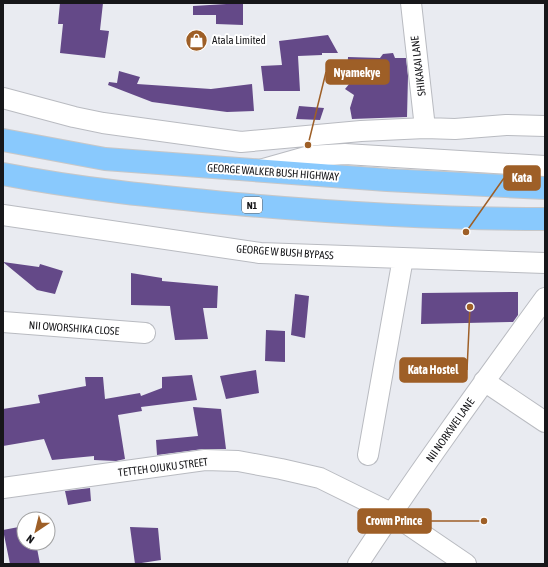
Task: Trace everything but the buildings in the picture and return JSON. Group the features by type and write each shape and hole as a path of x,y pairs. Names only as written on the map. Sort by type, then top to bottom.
{"highway":[{"name":"GEORGE WALKER BUSH HIGHWAY","path":"3,140 105,159 387,180 545,188"},
{"name":"N1","path":"6,176 107,190 307,210 493,219 545,219"},
{"path":"493,219 545,232"}],"street":[{"name":"SHIKAKAI LANE","path":"411,3 425,128"},
{"path":"3,98 74,117 103,123 241,142 361,131 425,128 455,129 506,125 545,126"},
{"path":"237,169 241,142"},
{"path":"259,171 309,156 345,154 545,166"},
{"name":"GEORGE W BUSH BYPASS","path":"3,215 260,253 537,261 545,263"},
{"path":"368,455 403,258"},
{"name":"NII NORKWEI LANE","path":"358,564 391,513 484,381 545,298"},
{"name":"NII OWORSHIKA CLOSE","path":"3,322 145,333"},
{"path":"484,381 545,422"},
{"name":"TETTEH OJUKU STREET","path":"3,488 205,460 238,461 320,478 391,513 466,564"}],"place":[{"name":"Atala Limited","path":"197,40"},
{"name":"Nyamekye","path":"308,145"},
{"name":"Kata","path":"466,232"},
{"name":"Kata Hostel","path":"470,307"},
{"name":"Crown Prince","path":"484,521"}]}
